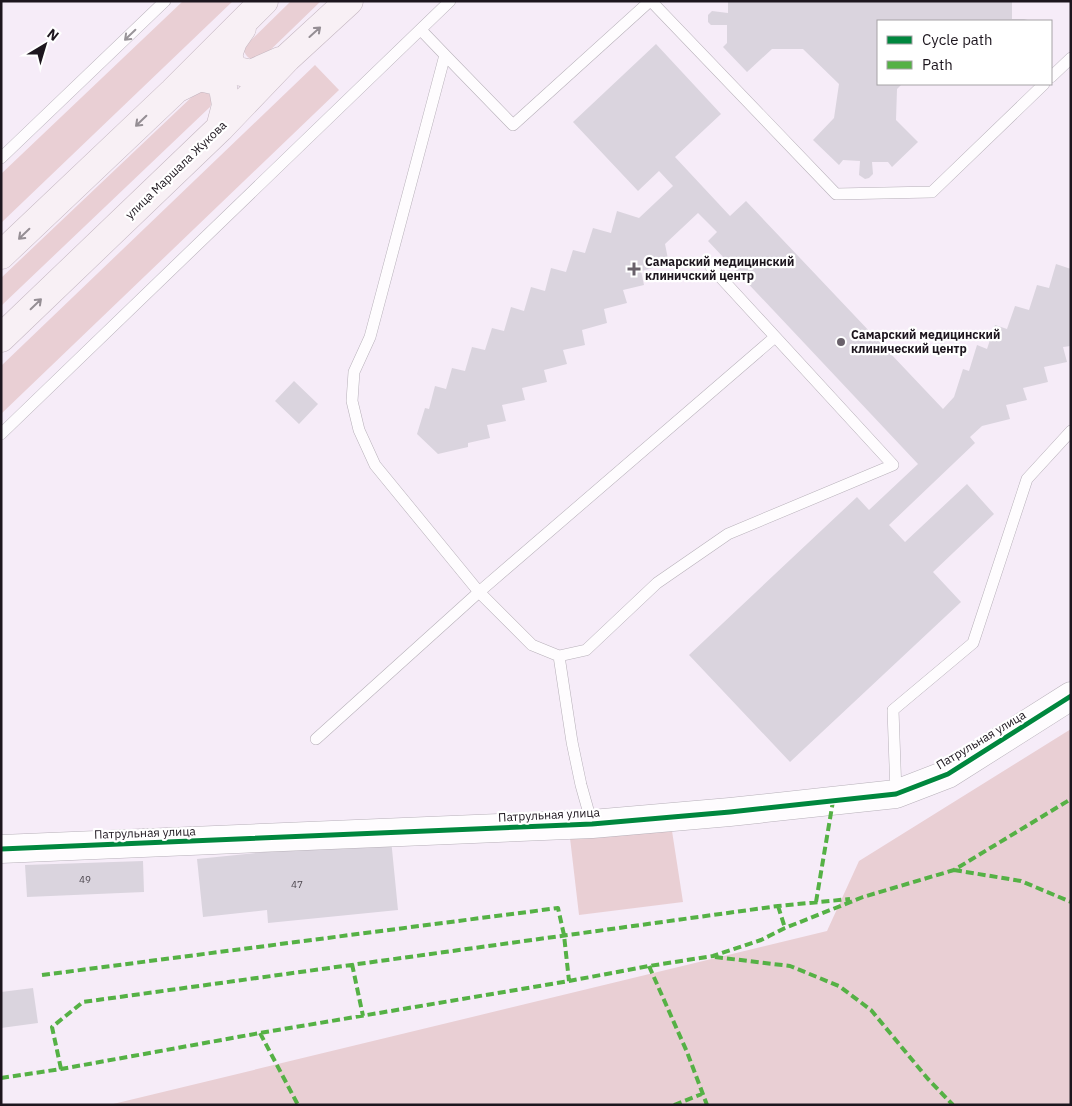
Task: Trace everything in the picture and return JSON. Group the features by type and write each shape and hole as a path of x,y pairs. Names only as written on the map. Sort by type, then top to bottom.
{"main road":[{"name":"улица Маршала Жукова","path":"1,338 220,128 287,58 349,1"},
{"path":"257,7 233,41 228,55 233,70 252,74 287,58"},
{"path":"1,255 173,92 257,7"},
{"path":"173,92 200,77 222,82 226,105 220,128"}],"street":[{"name":"Патрульная улица","path":"1,849 592,824 730,812 896,794 948,774 1071,696"}],"lane":[{"path":"1,158 165,1"},
{"path":"1,434 450,1"},
{"path":"421,30 514,125 650,1 836,194 932,192 1043,85"},
{"path":"445,55 370,337 354,372 352,401 359,430 375,465 480,592 532,645 559,656 586,650 657,583 728,534 893,465 711,267"},
{"path":"1052,76 1071,58"},
{"path":"316,739 480,592 775,337"},
{"path":"896,794 893,710 973,643 1027,479 1071,431"},
{"path":"559,656 581,785 592,824"}],"shaded area":[{"path":"183,1 233,1 1,223 1,174"},
{"path":"291,1 321,1 260,60 248,57 244,51 246,45"},
{"path":"315,65 339,90 1,414 1,366"},
{"path":"200,90 207,91 210,95 210,107 1,306 1,278"},
{"path":"1071,729 1071,1105 109,1105 827,931 859,861"},
{"path":"672,831 683,902 579,915 570,838"}],"building":[{"path":"728,1 1012,1 1012,19 1028,20 877,20 877,85 901,85 897,89 896,120 918,142 892,167 888,162 872,162 873,174 865,179 859,175 860,161 843,160 839,165 813,140 834,118 839,84 803,49 772,49 747,72 723,47 727,43 727,25 711,25 708,22 708,15 712,11 728,13"},
{"name":"Самарский медицинский клинический центр","path":"656,44 721,114 675,157 730,216 746,201 943,409 954,397 963,369 969,371 977,345 987,349 995,325 1007,329 1015,306 1029,310 1037,285 1049,288 1056,264 1071,269 1071,346 1063,347 1067,362 1044,367 1048,382 1023,388 1027,400 1006,405 1010,419 982,426 970,437 975,443 889,525 905,542 967,484 994,514 933,572 961,602 790,762 689,655 857,497 869,510 918,464 708,241 717,232 698,213 665,244 669,264 641,271 644,285 623,290 627,303 604,309 607,323 582,330 585,345 563,350 567,364 544,370 547,382 522,388 525,400 502,405 506,421 487,425 490,438 468,443 468,447 438,454 417,434 425,408 429,409 435,386 446,389 452,368 465,371 472,347 485,350 492,328 504,331 511,307 524,311 531,287 545,291 551,268 566,272 573,250 585,253 593,228 611,233 617,211 639,218 673,186 659,171 638,191 573,122"},
{"path":"294,381 318,404 299,424 275,401"},
{"path":"391,839 398,910 268,923 267,910 203,917 197,859"},
{"path":"143,861 144,892 27,897 25,865"},
{"path":"33,988 38,1023 1,1028 1,992"}],"marked path":[{"path":"1,1078 713,956 761,940 785,928 863,897 954,870 1071,799"},
{"path":"816,902 833,801"},
{"path":"954,870 1021,881 1071,902"},
{"path":"61,1069 52,1027 83,1002 778,906 850,899"},
{"path":"778,906 785,928"},
{"path":"42,975 558,908 564,935 569,981"},
{"path":"715,957 790,966 839,986 871,1010 928,1079 953,1105"},
{"path":"352,964 363,1016"},
{"path":"649,966 687,1052 707,1105"},
{"path":"260,1033 298,1105"},
{"path":"674,1105 702,1094"}],"cycle path":[{"path":"1,849 592,824 730,812 896,794 948,774 1071,696"}],"place":[{"name":"Самарский медицинский клиничский центр","path":"634,269"},
{"name":"Самарский медицинский клинический центр","path":"841,342"}]}
